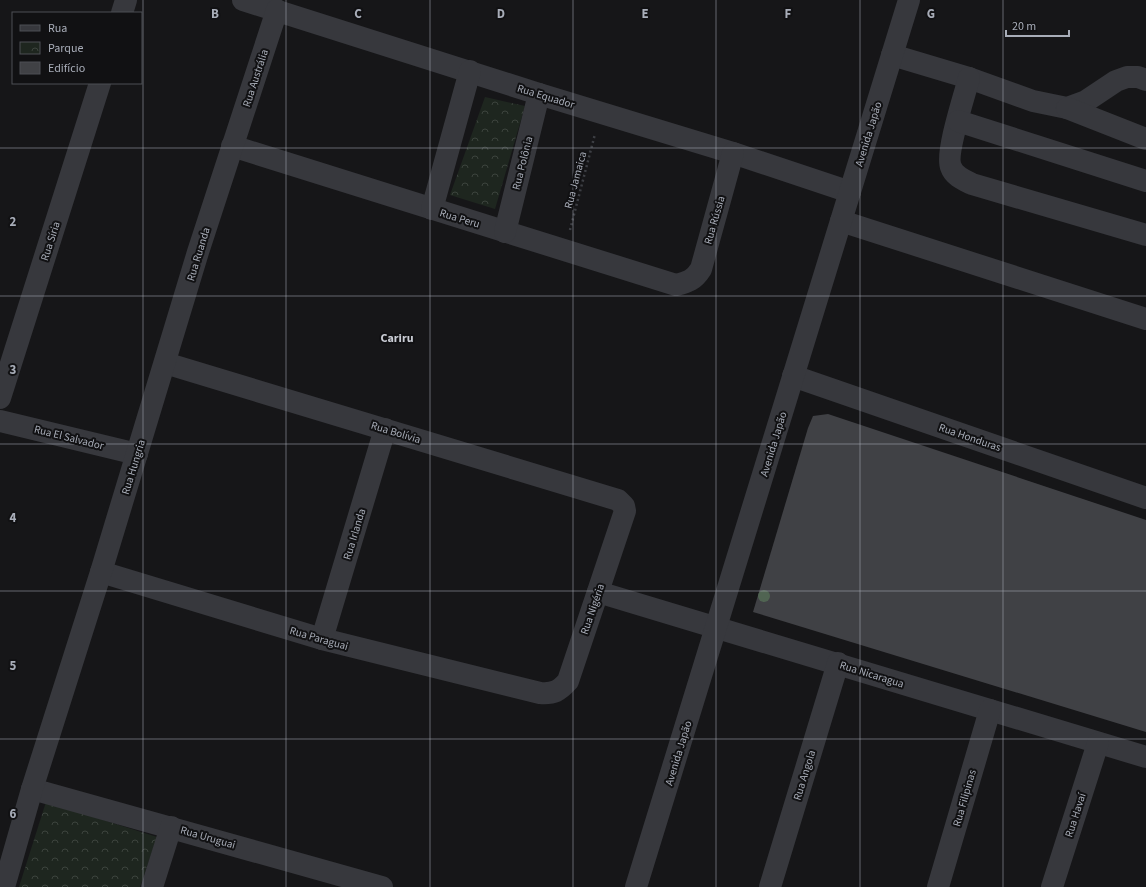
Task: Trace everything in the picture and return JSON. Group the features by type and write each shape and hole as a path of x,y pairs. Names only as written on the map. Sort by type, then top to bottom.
{"street":[{"path":"122,12 126,0"},
{"name":"Rua Equador","path":"243,0 539,94 733,152 850,192"},
{"name":"Avenida Japão","path":"636,887 909,0"},
{"name":"Rua Austrália","path":"232,146 277,10"},
{"path":"892,55 969,78 1033,100 1067,108 1146,139"},
{"path":"432,209 470,72"},
{"path":"1067,108 1086,101 1116,81 1127,77 1138,77 1146,80"},
{"path":"969,78 950,150 950,166 958,177 972,184 1146,235"},
{"name":"Rua Síria","path":"0,398 100,84"},
{"name":"Rua Polônia","path":"505,232 539,94"},
{"path":"958,121 1146,181"},
{"name":"Rua Peru","path":"232,146 676,285 688,282"},
{"name":"Rua Ruanda","path":"166,363 198,252 232,146"},
{"name":"Rua Rússia","path":"688,282 695,278 701,269 733,152"},
{"path":"841,221 1146,319"},
{"name":"Rua Bolívia","path":"166,363 618,500 624,506"},
{"name":"Rua Hungria","path":"4,887 32,789 166,363"},
{"name":"Rua Honduras","path":"793,376 1146,498"},
{"name":"Rua El Salvador","path":"0,421 137,454"},
{"name":"Rua Irlanda","path":"322,639 386,429"},
{"name":"Rua Nigéria","path":"540,693 552,694 568,681 625,511 624,506"},
{"name":"Rua Paraguai","path":"101,572 322,639 540,693"},
{"name":"Rua Nicaragua","path":"598,592 838,663 1146,757"},
{"name":"Rua Angola","path":"770,887 838,663"},
{"name":"Rua Filipinas","path":"938,887 990,710"},
{"name":"Rua Havaí","path":"1052,887 1098,743"},
{"name":"Rua Uruguai","path":"32,789 379,886"},
{"path":"152,887 171,827"}],"path":[{"name":"Rua Jamaica","path":"565,251 601,112"}],"green space":[{"path":"485,97 525,106 495,209 450,195"},
{"path":"46,802 157,837 140,887 19,887"}],"building":[{"path":"828,414 1146,520 1146,732 753,612 808,428 813,416"}],"district":[{"name":"Cariru","path":"397,338"}]}
